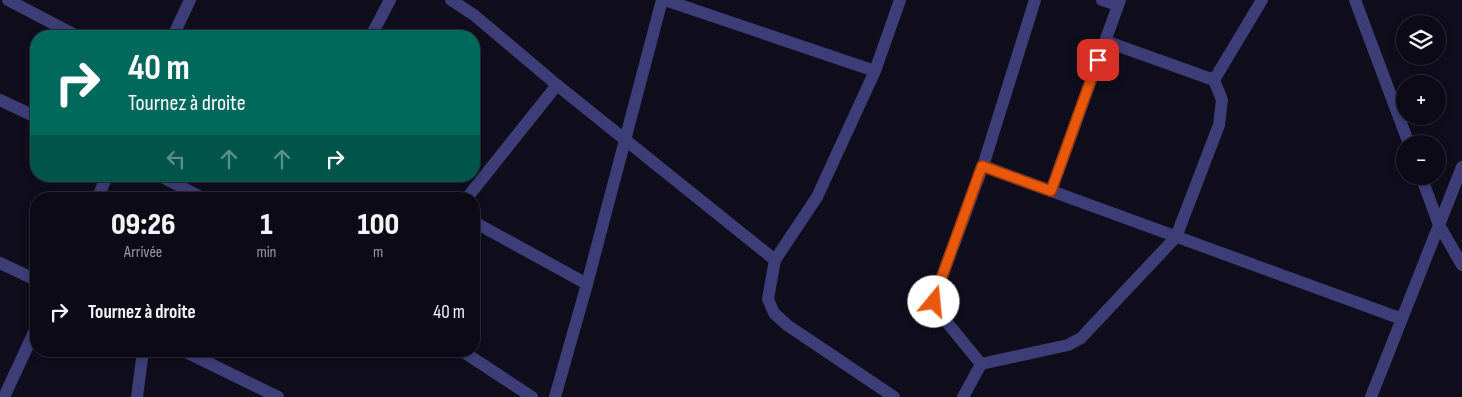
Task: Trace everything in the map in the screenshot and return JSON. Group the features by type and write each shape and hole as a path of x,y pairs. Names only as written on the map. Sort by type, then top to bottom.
{"street":[{"path":"8,0 66,30"},
{"path":"176,30 190,0"},
{"path":"374,30 390,0"},
{"path":"451,0 474,15 557,85 775,260"},
{"path":"555,397 664,0 875,71"},
{"path":"894,397 787,325 774,313 768,299 775,260 817,197 875,71 900,0"},
{"path":"981,364 936,308 934,302 982,166 1035,0"},
{"path":"1051,191 1119,3 1102,0"},
{"path":"1214,80 1262,0"},
{"path":"1355,0 1406,135"},
{"path":"963,397 981,364 1068,345 1080,338 1176,237 1219,124 1222,100 1214,80 1105,41"},
{"path":"480,181 557,85"},
{"path":"0,100 30,114"},
{"path":"982,166 1402,319"},
{"path":"1371,397 1462,167"},
{"path":"172,182 191,192"},
{"path":"472,192 480,182"},
{"path":"1424,185 1439,225 1462,265"},
{"path":"480,225 587,284"},
{"path":"0,263 30,277"},
{"path":"4,397 30,341"},
{"path":"138,397 142,357"},
{"path":"196,357 278,397"},
{"path":"471,357 532,397"}],"route":[{"path":"934,302 982,166 1051,191 1098,60"}]}
